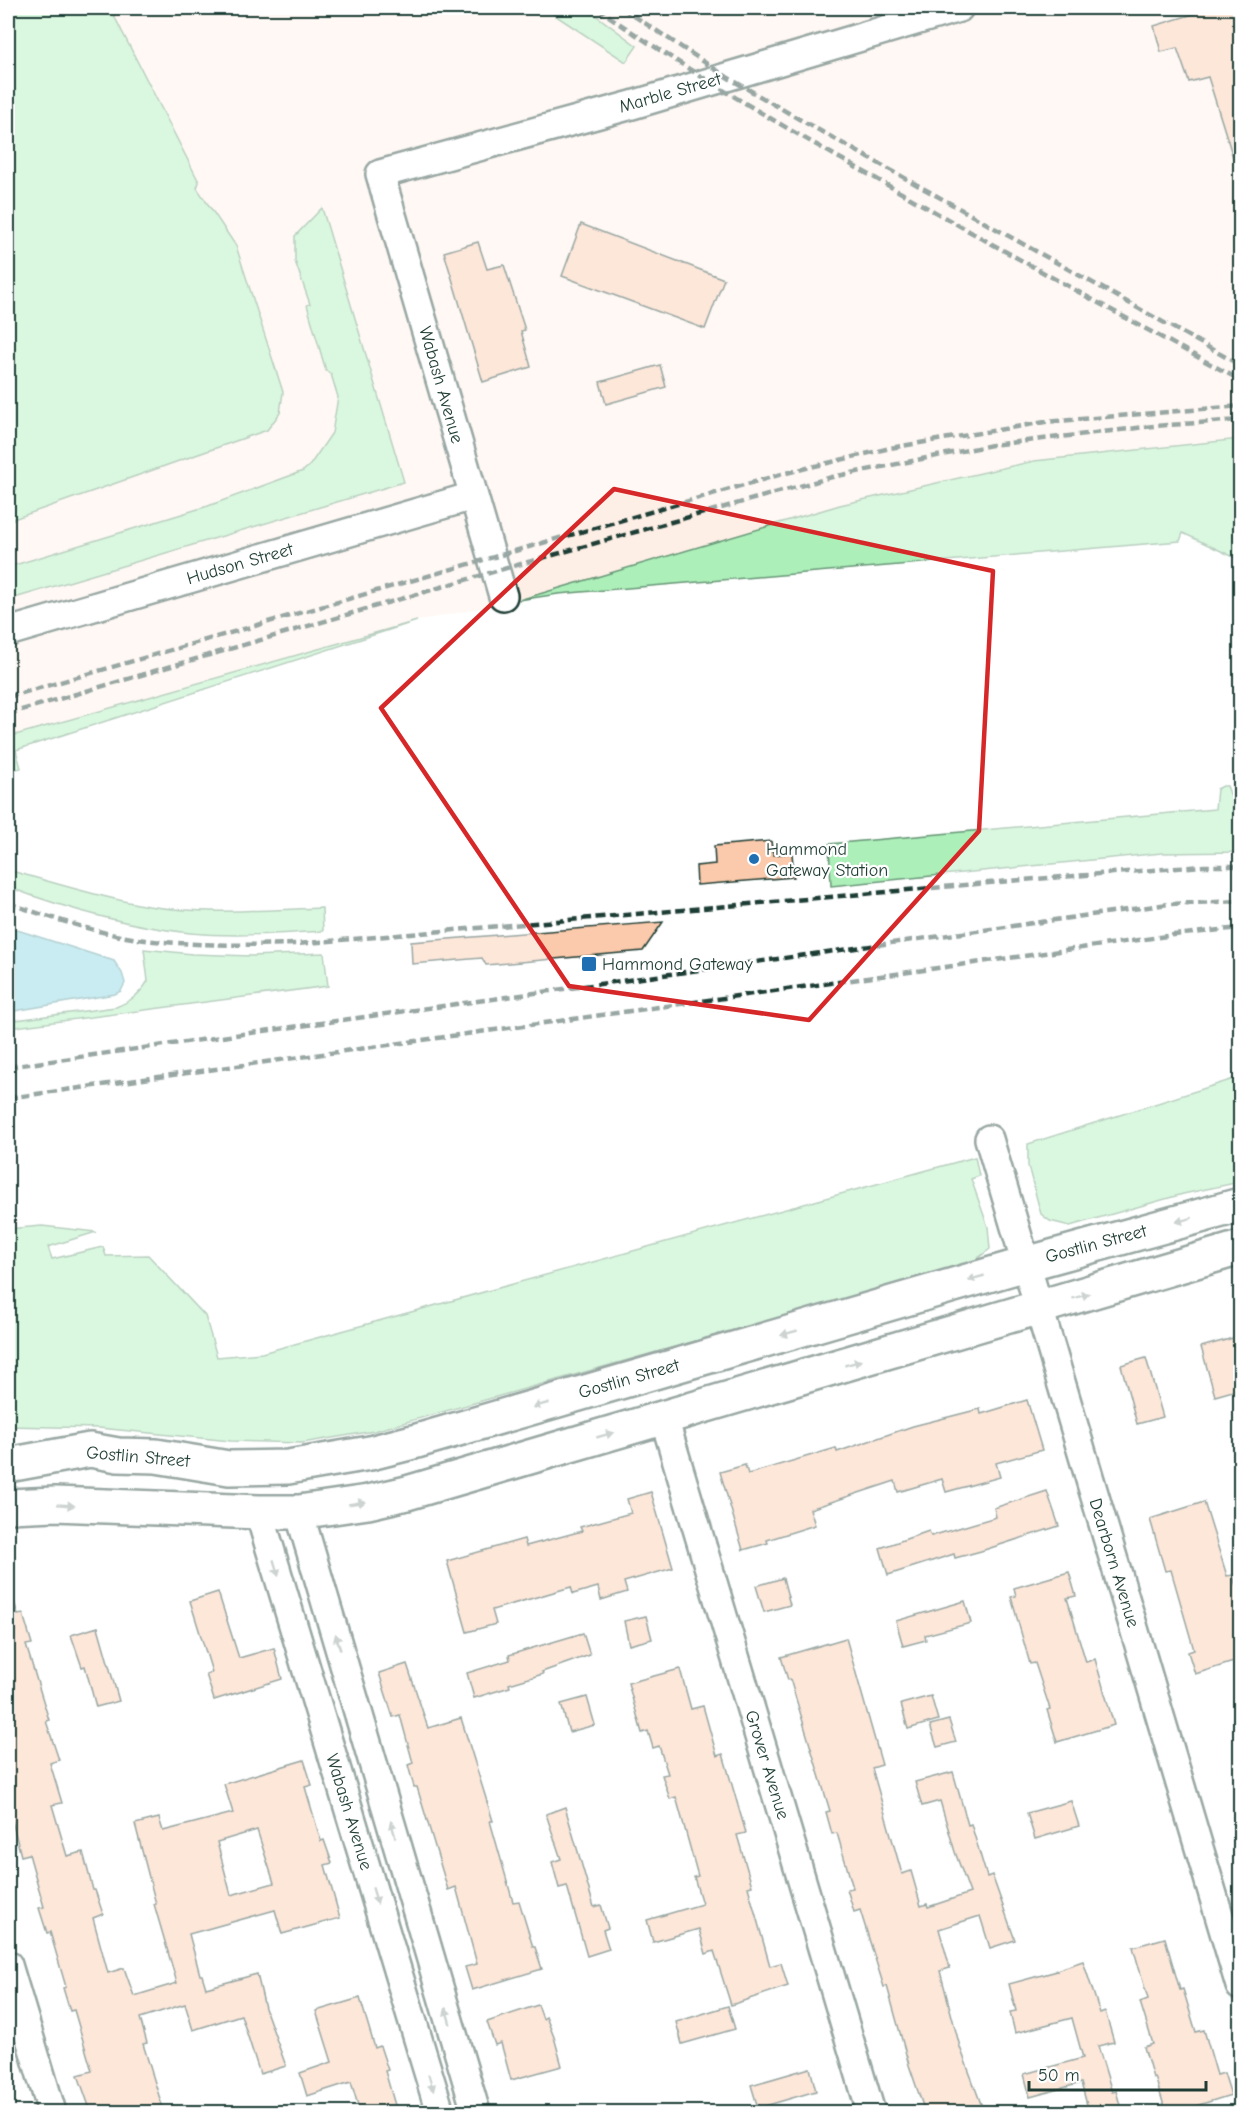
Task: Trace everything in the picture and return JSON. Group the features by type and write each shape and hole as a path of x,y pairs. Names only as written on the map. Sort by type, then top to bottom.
{"main road":[{"name":"Gostlin Street","path":"8,1465 90,1450 118,1455 156,1456 229,1468 288,1467 370,1453 1026,1264 1240,1205"},
{"path":"8,1506 55,1504 299,1512 368,1502 407,1493 1039,1309 1240,1248"},
{"path":"8,1446 51,1444 90,1450"}],"street":[{"name":"Marble Street","path":"380,174 632,105 959,8"},
{"name":"Wabash Avenue","path":"380,174 503,596"},
{"name":"Hudson Street","path":"8,632 473,496"},
{"name":"Dearborn Avenue","path":"989,1139 1240,1986"},
{"name":"Grover Avenue","path":"664,1418 871,2112"},
{"name":"Wabash Avenue","path":"259,1512 440,2112"},
{"name":"Wabash Avenue","path":"299,1512 476,2112"},
{"path":"8,1965 52,2112"}],"highlighted area":[{"path":"614,489 993,571 979,831 809,1020 569,986 381,708"}],"shaded area":[{"path":"8,8 1240,8 1240,439 1034,461 840,505 519,600 417,621 8,737"}],"green space":[{"path":"8,8 110,8 199,182 197,188 236,246 283,392 280,413 267,430 8,521"},
{"path":"544,8 586,8 637,46 626,62"},
{"path":"322,208 404,482 8,600 8,567 208,506 303,471 310,465 332,433 338,397 331,374 326,371 307,305 310,304 295,261 295,236"},
{"path":"1240,439 1240,560 1183,533 1180,541 558,594 519,600 840,505 1034,461"},
{"path":"417,621 16,750 21,768 8,771 8,737"},
{"path":"1227,786 1232,799 1235,824 1240,832 1240,852 1162,853 831,886 829,844 1215,809 1217,789"},
{"path":"8,872 114,899 169,909 235,911 322,908 323,931 223,935 143,926 75,909 8,887"},
{"path":"144,949 192,954 251,956 324,953 328,986 8,1028 8,1021 116,1007 126,1002 138,994 148,981"},
{"path":"1240,1077 1240,1182 1183,1194 1070,1226 1050,1221 1041,1214 1028,1166 1028,1144"},
{"path":"975,1157 979,1176 971,1179 988,1227 990,1249 970,1264 374,1431 302,1443 231,1441 99,1428 8,1426 8,1229 42,1226 96,1232 48,1247 52,1259 103,1247 106,1256 148,1255 205,1316 217,1357 262,1353"}],"water":[{"path":"8,927 114,961 125,983 121,991 115,994 8,1012"}],"building":[{"path":"1213,8 1237,8 1240,20 1240,166 1236,167 1208,77 1189,82 1177,48 1161,52 1154,26"},
{"path":"581,224 724,279 705,329 562,276"},
{"path":"478,242 487,269 504,265 525,330 521,331 531,367 483,382 444,252"},
{"path":"660,365 666,387 606,404 600,382"},
{"name":"Hammond Gateway Station","path":"771,841 773,855 792,853 794,877 697,885 696,866 715,864 714,846"},
{"path":"663,922 643,951 486,965 482,958 412,964 411,942"},
{"path":"1240,1336 1240,1389 1215,1396 1201,1347"},
{"path":"1146,1358 1163,1417 1137,1424 1121,1365"},
{"path":"1027,1400 1042,1450 996,1463 1000,1477 946,1492 942,1479 898,1492 895,1481 810,1509 815,1525 743,1550 720,1472 745,1465 748,1474 836,1448 837,1452 913,1426 980,1409 981,1414"},
{"path":"1047,1491 1059,1526 981,1551 955,1558 954,1554 888,1575 880,1548 929,1531 931,1536 996,1517 994,1508"},
{"path":"651,1492 673,1568 624,1582 627,1592 601,1600 598,1587 573,1594 571,1587 492,1610 496,1624 467,1632 447,1561 524,1539 526,1546 582,1531 580,1527 631,1513 627,1499"},
{"path":"1204,1502 1227,1576 1233,1575 1240,1601 1240,1660 1195,1674 1188,1652 1194,1650 1171,1570 1165,1571 1150,1519"},
{"path":"1069,1572 1076,1596 1067,1598 1086,1662 1095,1659 1114,1725 1057,1742 1047,1710 1050,1709 1035,1663 1030,1664 1011,1597 1016,1596 1014,1588"},
{"path":"783,1578 790,1605 764,1612 756,1586"},
{"path":"218,1592 239,1658 274,1648 282,1679 214,1700 206,1674 212,1672 190,1601"},
{"path":"8,1598 13,1598 18,1615 23,1614 32,1644 26,1645 59,1760 50,1763 62,1803 52,1805 67,1856 83,1852 93,1890 95,1890 103,1914 93,1918 108,1973 124,1968 134,1996 177,1983 154,1904 156,1904 135,1824 159,1818 163,1831 233,1813 224,1784 304,1760 312,1785 305,1787 321,1841 324,1840 332,1863 325,1865 340,1918 282,1934 275,1910 189,1934 200,1975 202,1975 206,1988 257,1974 265,2008 286,2066 260,2074 241,2015 193,2030 185,2004 140,2018 147,2043 143,2044 164,2112 91,2112 78,2075 92,2071 74,2010 70,2011 63,1988 66,1987 50,1932 47,1933 39,1908 44,1907 29,1854 21,1856 8,1805","holes":["257,1830 274,1883 231,1895 217,1842"]},
{"path":"965,1601 971,1623 925,1635 926,1640 903,1646 896,1621"},
{"path":"646,1616 652,1639 629,1645 624,1621"},
{"path":"98,1627 119,1701 96,1707 85,1666 82,1667 71,1635"},
{"path":"583,1633 590,1655 542,1672 543,1674 509,1684 510,1687 474,1698 467,1673 510,1660 509,1655"},
{"path":"846,1638 882,1765 872,1768 902,1874 911,1871 921,1906 927,1904 928,1907 970,1893 940,1801 922,1806 915,1782 953,1772 968,1825 971,1824 987,1877 992,1875 1015,1940 990,1948 980,1916 939,1929 950,1968 940,1971 960,2047 984,2112 925,2112 887,1986 884,1987 860,1910 854,1912 847,1889 853,1888 837,1833 832,1834 826,1812 830,1811 790,1679 788,1680 781,1657"},
{"path":"407,1664 428,1728 461,1718 493,1821 490,1821 513,1902 519,1901 542,1969 472,1990 465,1967 477,1964 456,1887 448,1890 417,1787 414,1787 408,1765 413,1763 400,1715 393,1717 379,1673"},
{"path":"680,1669 691,1709 703,1706 717,1756 723,1754 746,1833 737,1835 752,1886 748,1887 770,1966 781,1963 788,1986 731,2005 714,1951 706,1954 699,1929 653,1942 647,1920 702,1904 694,1877 698,1876 676,1797 670,1799 662,1775 668,1774 659,1746 653,1748 648,1731 642,1733 628,1683"},
{"path":"931,1696 938,1720 908,1729 901,1704"},
{"path":"587,1697 595,1725 569,1732 561,1704"},
{"path":"949,1720 956,1742 937,1747 930,1725"},
{"path":"1071,1801 1079,1826 1035,1839 1027,1813"},
{"path":"565,1807 594,1907 601,1905 608,1928 603,1930 609,1949 587,1956 567,1886 559,1888 552,1862 561,1859 546,1814"},
{"path":"1165,1938 1180,1990 1183,1989 1196,2032 1204,2030 1217,2075 1224,2073 1231,2095 1176,2112 1166,2112 1144,2047 1153,2044 1140,2002 1148,1999 1133,1947"},
{"path":"1083,1961 1100,2013 1105,2011 1114,2042 1098,2046 1112,2092 1116,2091 1122,2112 1089,2112 1081,2083 1030,2097 1024,2074 1083,2058 1072,2018 1015,2033 1010,2012 1016,2011 1009,1984 1057,1971"},
{"path":"360,1998 375,2048 380,2046 388,2070 385,2071 397,2112 360,2112 351,2082 307,2096 300,2073 332,2062 316,2011"},
{"path":"538,2005 554,2037 562,2066 511,2080 501,2043 495,2045 487,2022"},
{"path":"728,2006 735,2029 682,2044 676,2022"},
{"path":"810,2068 816,2091 758,2108 751,2085"}],"railway":[{"path":"597,8 699,75 804,138 1011,255 1240,380"},
{"path":"622,8 727,77 799,119 1240,365"},
{"path":"8,697 782,474 890,448 1045,422 1240,406"},
{"path":"8,714 496,571 832,477 992,445 1154,426 1240,420"},
{"path":"8,903 93,930 145,940 239,945 296,944 1022,880 1204,866 1240,866"},
{"path":"8,1067 1169,904 1240,901"},
{"path":"8,1098 1174,935 1240,928"}],"place":[{"name":"Hammond Gateway Station","path":"754,859"},
{"name":"Hammond Gateway","path":"589,964"}]}
